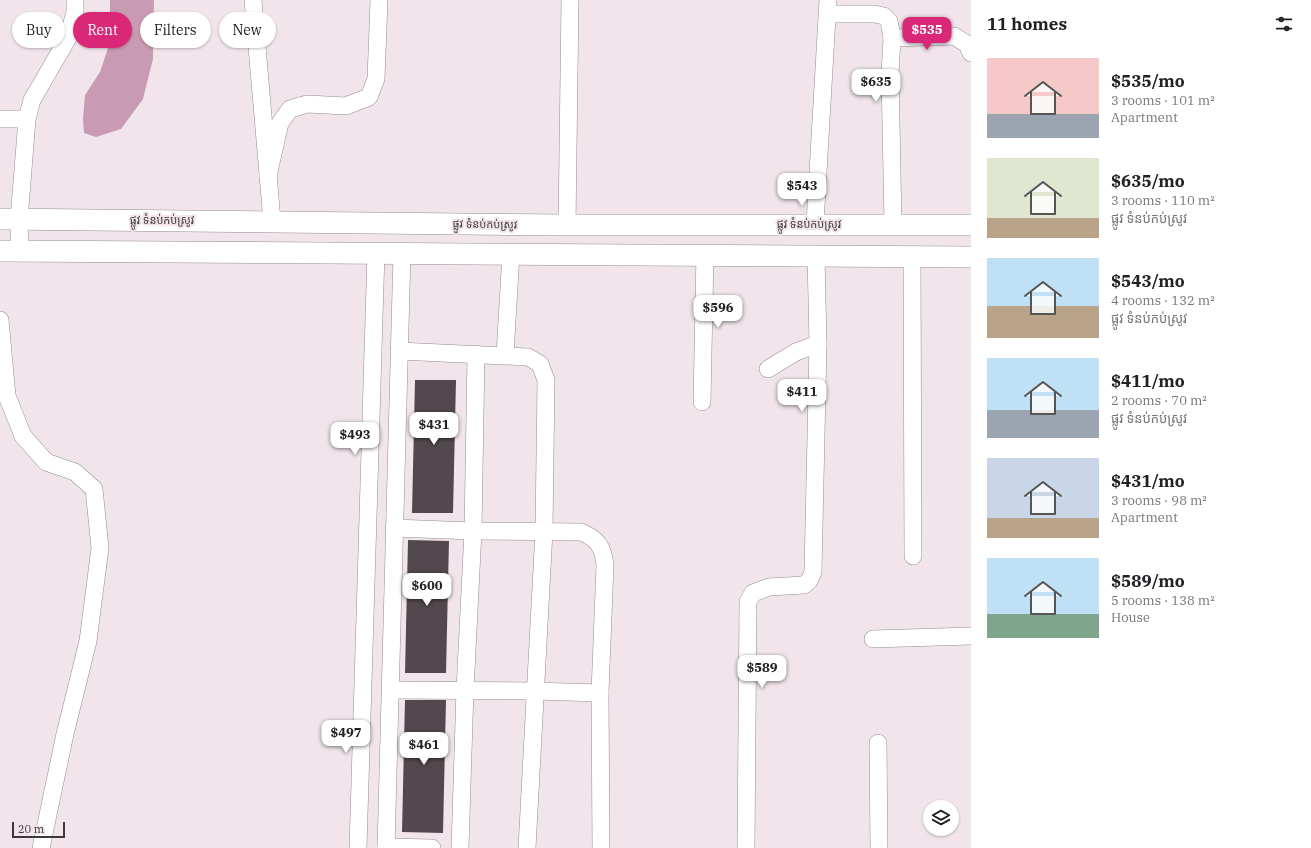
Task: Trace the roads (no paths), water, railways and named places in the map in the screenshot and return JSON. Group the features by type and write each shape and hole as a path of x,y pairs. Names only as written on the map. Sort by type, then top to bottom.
{"main road":[{"name":"ផ្លូវ ទំនប់កប់ស្រូវ","path":"9,220 272,221 567,225 971,225"},
{"path":"10,251 971,256"}],"street":[{"path":"10,251 9,220 27,119 32,100 68,38 75,12 75,0"},
{"path":"253,0 272,221"},
{"path":"268,176 280,123 290,109 307,104 346,106 369,97 376,79 378,0"},
{"path":"567,225 570,0"},
{"path":"815,224 828,7 884,16 889,21 892,38 890,74 893,224"},
{"path":"892,38 954,36 967,44 971,53"},
{"path":"0,119 27,119"},
{"path":"358,848 376,252"},
{"path":"402,253 386,848 432,848"},
{"path":"505,355 511,253"},
{"path":"702,402 706,254"},
{"path":"746,848 748,602 753,592 769,587 804,585 809,581 814,572 818,344 816,255"},
{"path":"912,255 913,556"},
{"path":"0,320 7,396 23,436 46,462 75,472 94,489 100,548 88,641 65,734 41,848"},
{"path":"768,369 796,352 818,344"},
{"path":"399,351 528,357 540,364 546,380 544,531 527,848"},
{"path":"460,848 465,690 473,531 476,354"},
{"path":"394,528 473,531 581,532 592,536 598,543 604,553 605,565 600,693 601,848"},
{"path":"873,639 971,636"},
{"path":"391,690 600,693"},
{"path":"878,743 879,848"}]}
